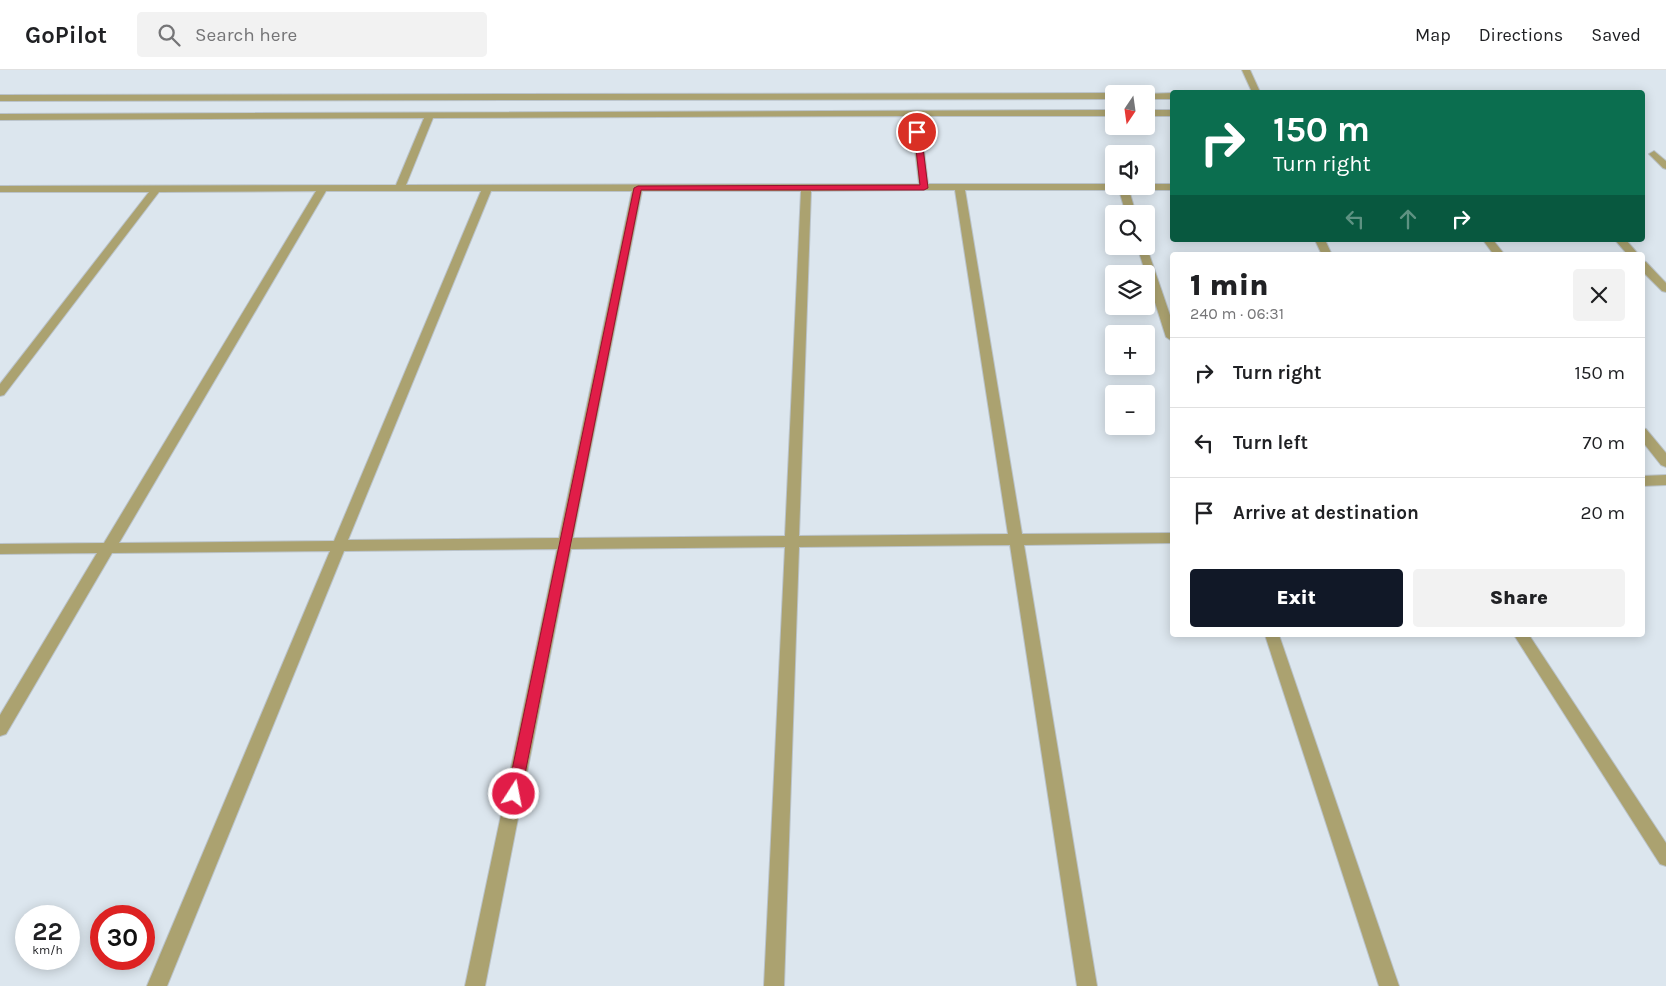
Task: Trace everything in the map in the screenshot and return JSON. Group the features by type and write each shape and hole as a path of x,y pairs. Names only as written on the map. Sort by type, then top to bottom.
{"street":[{"path":"1246,70 1255,90"},
{"path":"785,96 785,114"},
{"path":"0,98 1105,96"},
{"path":"1155,96 1170,96"},
{"path":"394,116 400,98"},
{"path":"0,117 1105,113"},
{"path":"1155,113 1170,113"},
{"path":"915,114 924,188"},
{"path":"400,188 429,116"},
{"path":"1654,154 1666,166"},
{"path":"0,189 1105,187"},
{"path":"1155,187 1170,187"},
{"path":"0,392 156,188"},
{"path":"0,729 323,188"},
{"path":"157,986 487,188"},
{"path":"475,986 638,188"},
{"path":"774,986 806,188"},
{"path":"960,188 1087,986"},
{"path":"1490,242 1498,252"},
{"path":"1622,242 1631,252"},
{"path":"1145,255 1170,332"},
{"path":"1645,267 1666,288"},
{"path":"1645,436 1666,462"},
{"path":"1645,481 1666,480"},
{"path":"0,549 1170,538"},
{"path":"1273,637 1388,986"},
{"path":"1522,637 1666,858"}],"route":[{"path":"514,794 638,188 924,188 917,132"}]}
